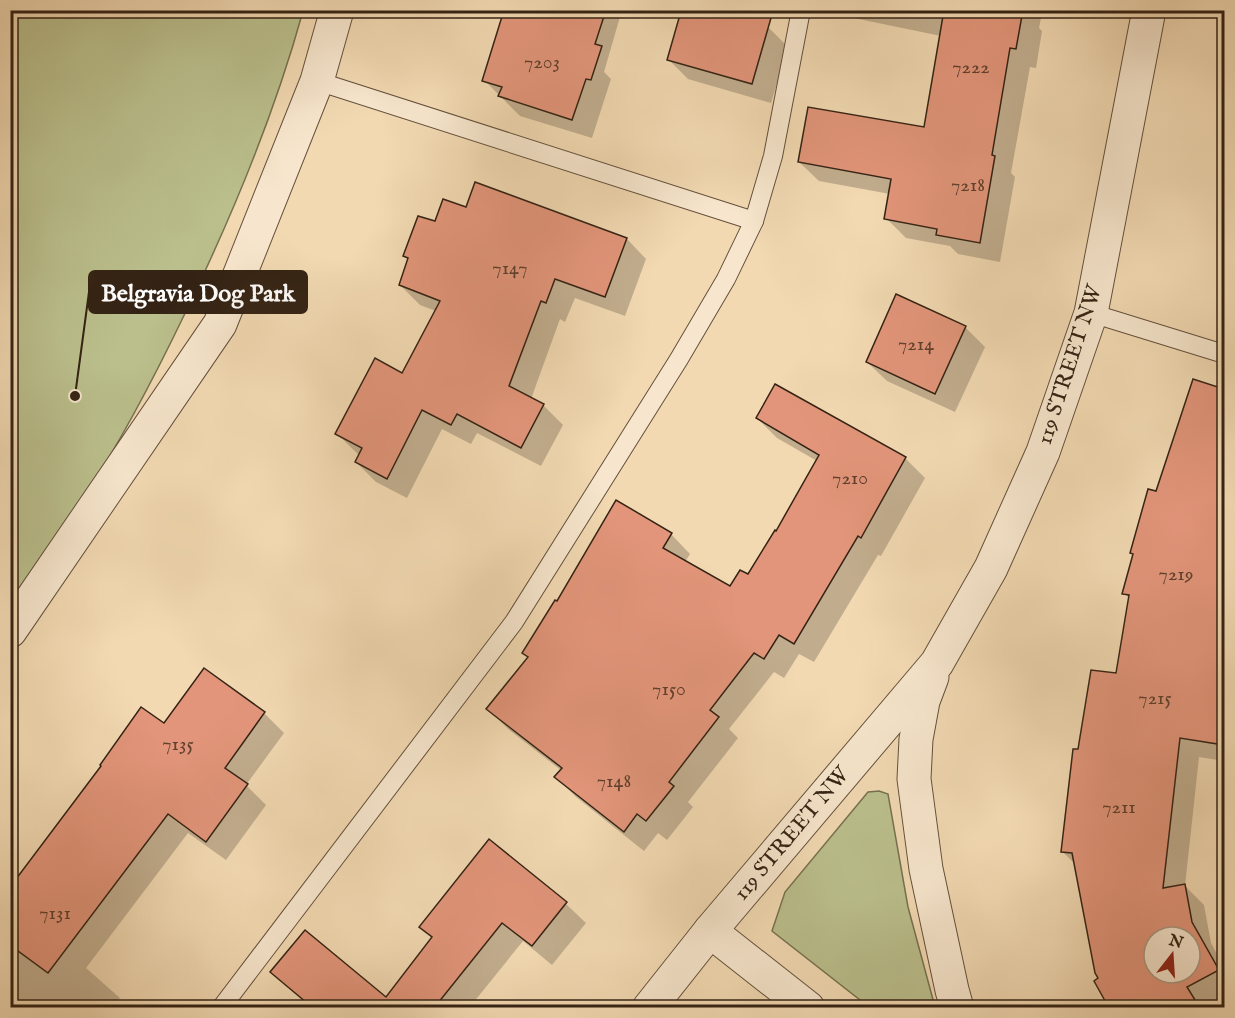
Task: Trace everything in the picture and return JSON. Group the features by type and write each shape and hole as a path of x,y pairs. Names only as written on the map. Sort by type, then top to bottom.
{"street":[{"path":"10,631 220,324 317,81 338,10"},
{"name":"119 STREET NW","path":"957,1008 926,869 914,779 916,739 923,700 937,663 991,568 1043,452 1091,314 1149,10"},
{"name":"119 STREET NW","path":"649,1008 710,931 937,663"},
{"path":"710,931 808,1008"}],"lane":[{"path":"225,1006 514,622 679,359 726,279 754,221 773,156 801,10"},
{"path":"317,81 754,221"},
{"path":"1091,314 1224,354"}],"green space":[{"path":"11,11 303,11 282,81 243,185 175,334 113,451 11,611"},
{"path":"879,791 888,794 908,907 935,1007 869,1007 772,931 785,892 868,792"}],"building":[{"path":"504,10 606,10 595,44 602,46 591,80 586,79 572,120 498,96 502,87 482,81"},
{"path":"944,10 1023,10 1016,49 1010,48 980,243 936,235 937,229 884,219 891,179 798,162 808,107 924,127"},
{"path":"681,11 773,11 752,84 667,60"},
{"path":"475,182 627,238 605,297 555,279 546,303 541,301 509,386 544,404 521,448 457,414 451,425 422,410 387,479 355,462 362,448 335,434 375,358 402,373 440,301 399,285 408,258 403,256 418,216 435,221 443,199 466,207"},
{"path":"896,294 966,326 935,394 866,362"},
{"path":"1193,379 1224,389 1224,745 1180,738 1163,888 1185,884 1194,925 1142,925 1142,985 1191,985 1187,987 1200,1008 1109,1008 1094,981 1098,978 1095,973 1072,853 1061,852 1073,749 1078,749 1091,670 1116,673 1129,595 1122,594 1133,554 1130,553 1148,489 1156,491"},
{"path":"775,384 906,457 861,538 858,536 794,644 779,635 764,659 754,653 710,710 719,717 669,782 674,786 646,821 637,814 624,832 554,777 562,768 486,709 528,657 522,653 555,600 557,601 616,500 672,533 663,548 730,586 740,570 748,574 776,531 819,455 756,418"},
{"path":"204,668 265,712 225,768 248,784 206,842 168,814 48,973 10,945 10,887 101,766 141,707 164,723"},
{"path":"489,839 567,902 532,946 502,923 434,1008 313,1008 270,972 305,930 386,997 432,937 419,927"},
{"path":"1202,940 1219,970 1202,979"}],"place":[{"name":"Belgravia Dog Park","path":"75,396"}]}
